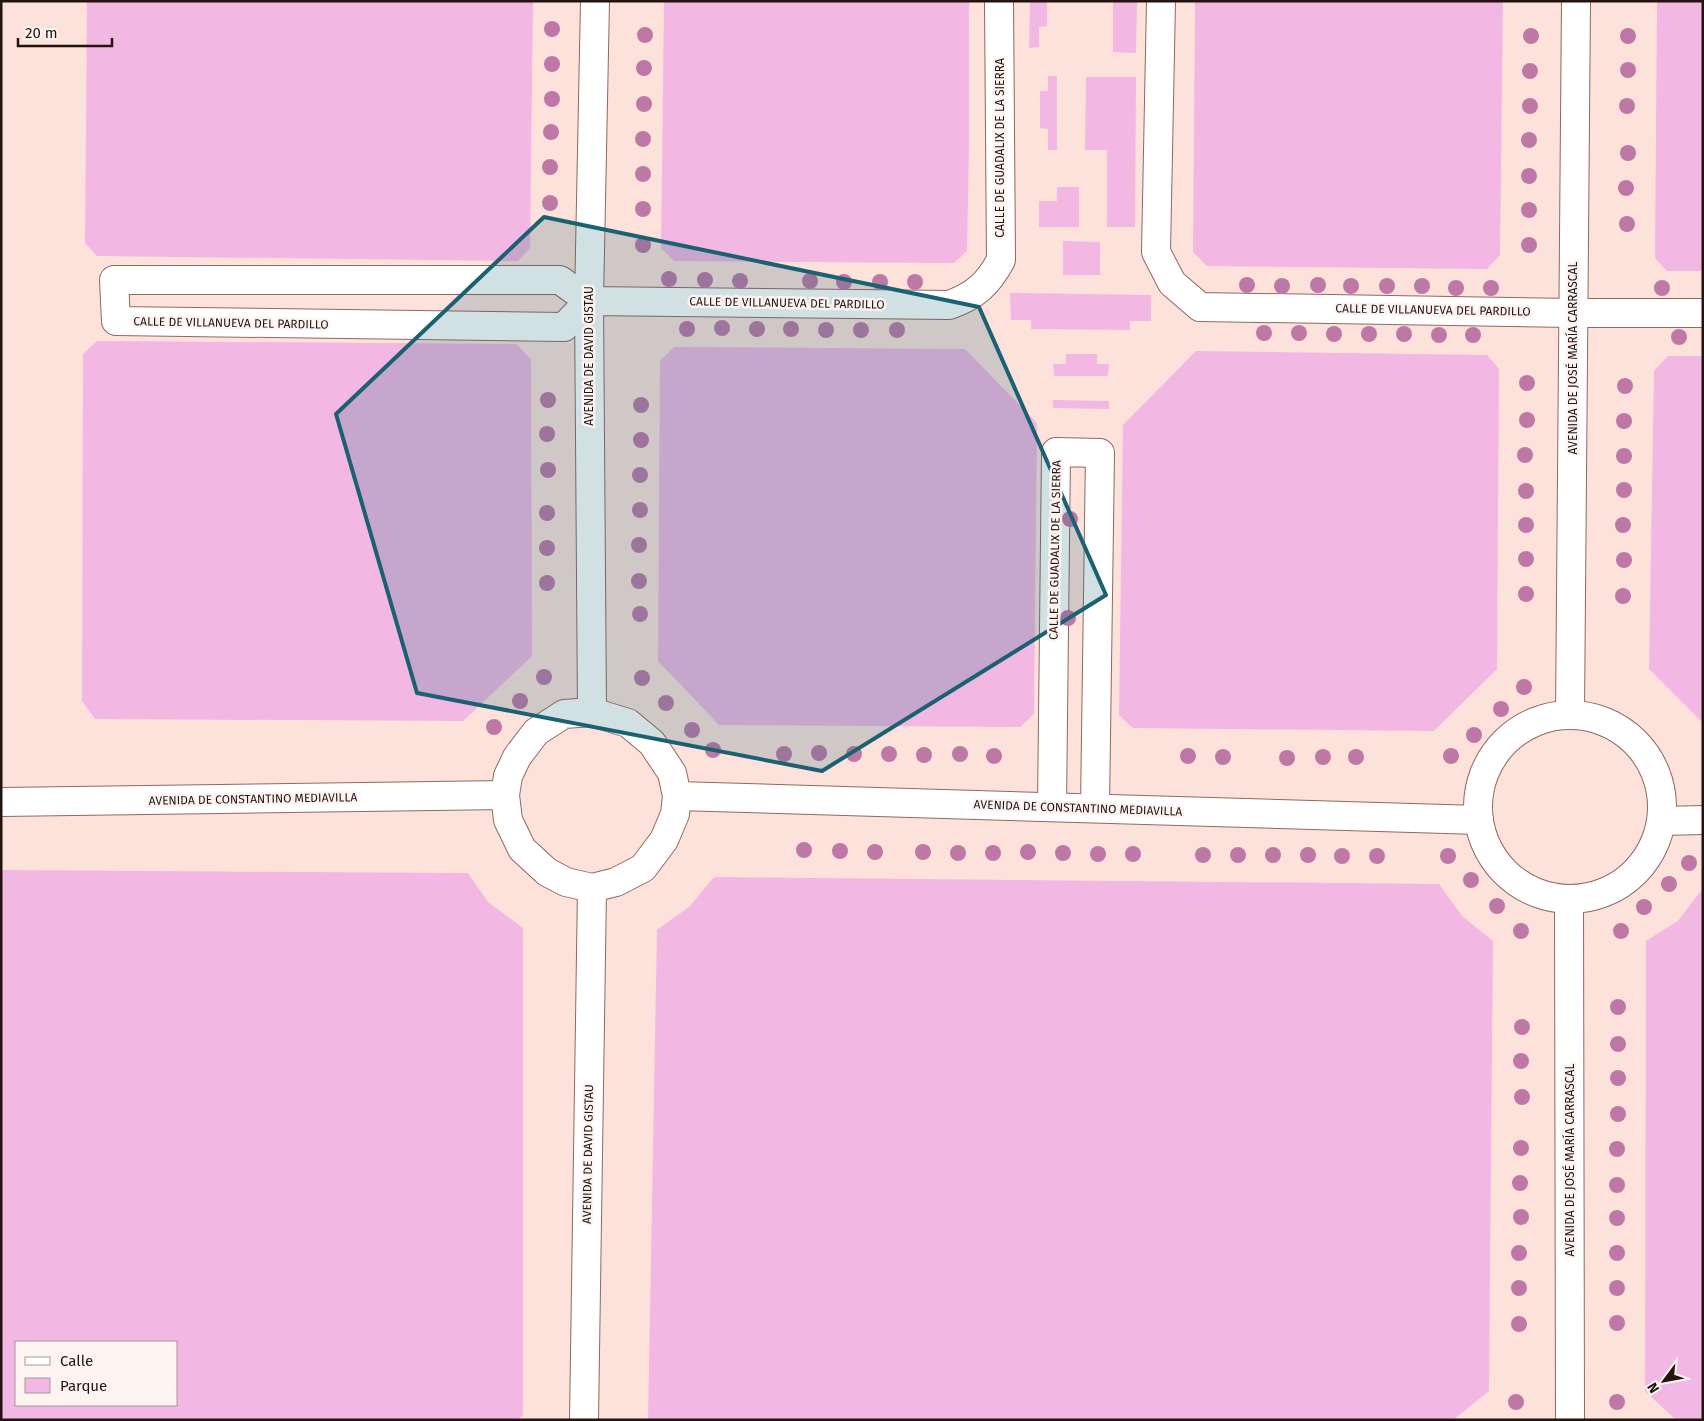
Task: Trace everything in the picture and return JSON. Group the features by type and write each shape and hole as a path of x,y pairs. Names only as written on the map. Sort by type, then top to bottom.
{"street":[{"name":"AVENIDA DE DAVID GISTAU","path":"592,712 589,301 595,1"},
{"name":"CALLE DE GUADALIX DE LA SIERRA","path":"980,288 993,275 1001,260 998,1"},
{"name":"CALLE DE VILLANUEVA DEL PARDILLO","path":"1161,1 1156,252 1172,283 1200,307 1574,313 1703,313"},
{"name":"AVENIDA DE JOSÉ MARÍA CARRASCAL","path":"1570,714 1576,1"},
{"name":"CALLE DE VILLANUEVA DEL PARDILLO","path":"589,301 564,327 116,321 114,280 560,280 589,301 950,305 966,299 980,288"},
{"name":"CALLE DE GUADALIX DE LA SIERRA","path":"1052,807 1056,452 1100,453 1095,808"},
{"path":"592,712 628,724 652,744 672,774 677,796 676,814 664,840 643,868 616,882 592,888 566,882 546,872 522,849 508,820 505,795 508,776 517,757 536,732 564,714 592,712"},
{"path":"1570,714 1601,720 1629,735 1650,759 1662,789 1662,820 1655,846 1641,869 1620,886 1595,897 1569,900 1543,896 1519,885 1500,867 1486,845 1479,820 1479,793 1486,768 1501,746 1520,729 1544,718 1570,714"},
{"name":"AVENIDA DE CONSTANTINO MEDIAVILLA","path":"1,802 505,795"},
{"name":"AVENIDA DE CONSTANTINO MEDIAVILLA","path":"677,796 1479,820"},
{"path":"1662,820 1703,820"},
{"name":"AVENIDA DE DAVID GISTAU","path":"584,1420 592,888"},
{"name":"AVENIDA DE JOSÉ MARÍA CARRASCAL","path":"1569,900 1570,1420"}],"highlighted area":[{"path":"544,217 979,307 1106,595 822,771 417,693 336,414"}],"green space":[{"path":"87,1 533,1 530,248 518,261 97,256 85,243"},
{"path":"664,1 969,1 967,251 954,263 674,261 661,248"},
{"path":"1030,1 1047,1 1047,26 1039,27 1039,47 1029,48"},
{"path":"1113,1 1137,1 1136,53 1113,52"},
{"path":"1195,1 1503,1 1500,255 1487,269 1207,266 1193,252"},
{"path":"1657,1 1703,1 1703,271 1667,271 1655,258"},
{"path":"1048,76 1057,76 1057,150 1048,150 1048,129 1040,128 1040,91 1048,91"},
{"path":"1086,77 1136,77 1135,227 1107,227 1107,150 1085,150"},
{"path":"1057,187 1079,187 1079,227 1039,227 1039,201 1057,201"},
{"path":"1063,241 1100,242 1100,275 1063,275"},
{"path":"1010,293 1151,295 1151,321 1130,321 1130,330 1031,329 1031,320 1011,320"},
{"path":"97,341 517,344 531,360 532,656 463,721 95,719 82,701 83,354"},
{"path":"674,347 965,349 1037,423 1034,714 1020,727 719,725 658,661 660,361"},
{"path":"1196,351 1487,355 1499,369 1497,669 1434,731 1133,728 1119,715 1123,425"},
{"path":"1066,354 1097,354 1097,364 1109,364 1108,376 1054,376 1053,364 1066,364"},
{"path":"1668,356 1703,356 1703,723 1649,669 1654,371"},
{"path":"1053,400 1109,401 1109,409 1053,408"},
{"path":"1,870 468,873 488,902 523,928 523,1415 518,1420 1,1420"},
{"path":"714,877 1439,884 1462,916 1493,941 1489,1391 1453,1420 648,1420 657,930 690,906"},
{"path":"1703,888 1703,1420 1676,1420 1645,1391 1646,941 1678,921"}]}
